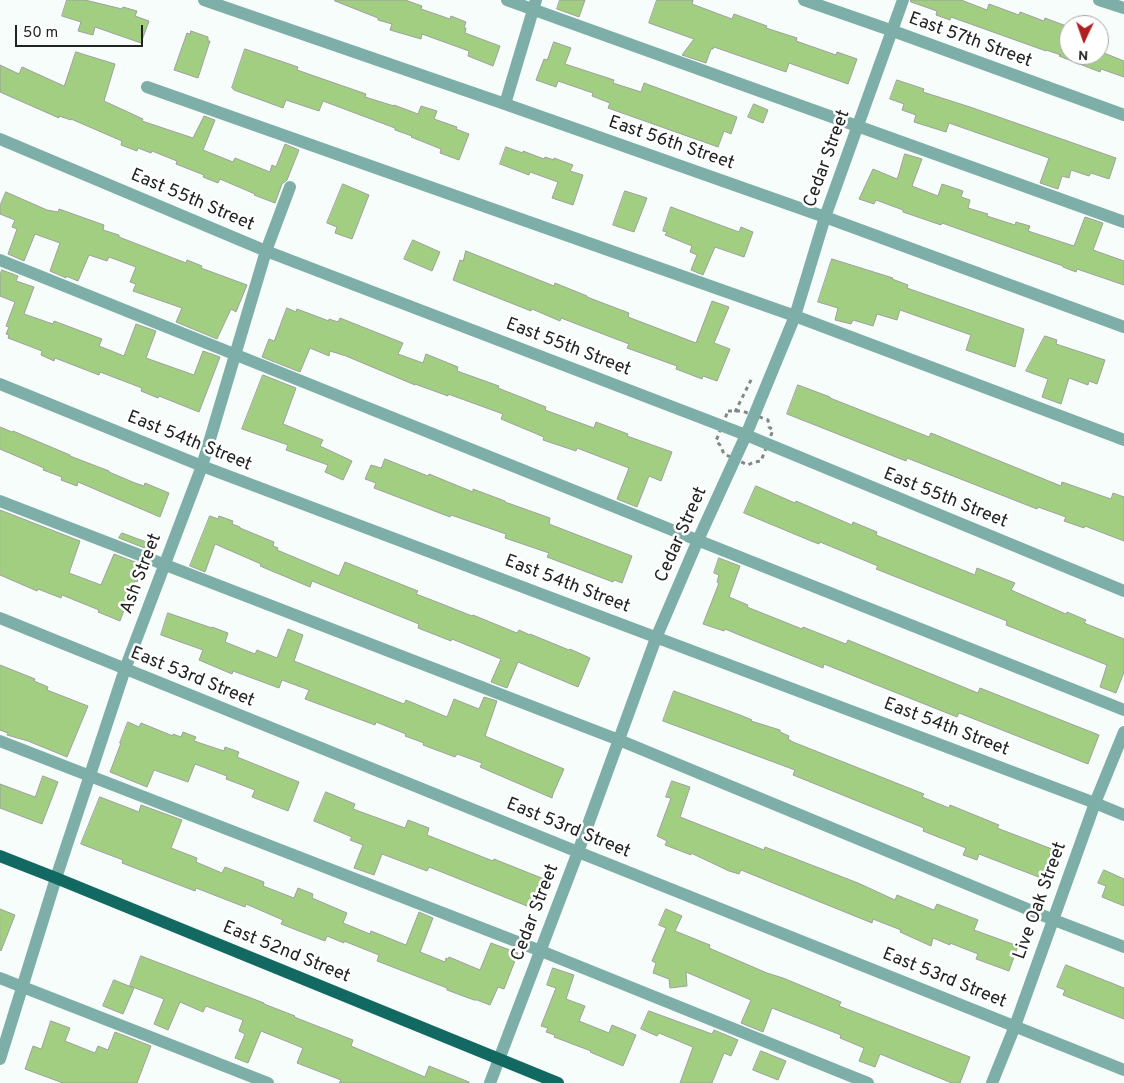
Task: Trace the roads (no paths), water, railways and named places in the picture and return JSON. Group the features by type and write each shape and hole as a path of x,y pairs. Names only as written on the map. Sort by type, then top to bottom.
{"main road":[{"name":"East 52nd Street","path":"0,856 558,1083"}],"street":[{"name":"East 56th Street","path":"204,0 825,217 1124,327"},
{"path":"507,0 535,5 858,127 1124,222"},
{"name":"East 57th Street","path":"804,0 1124,115"},
{"name":"Cedar Street","path":"490,1083 578,852 656,638 746,435 795,316 825,217 904,0"},
{"path":"1099,0 1124,8"},
{"path":"505,104 535,5"},
{"path":"147,87 795,316 1124,440"},
{"name":"East 55th Street","path":"0,139 266,251 746,435 1124,591"},
{"name":"Ash Street","path":"0,1059 56,878 125,669 202,466 266,251 290,187"},
{"path":"0,260 1124,710"},
{"name":"East 54th Street","path":"0,384 202,466 1124,815"},
{"path":"0,501 619,740 1054,920 1124,947"},
{"name":"East 53rd Street","path":"0,618 1124,1070"},
{"name":"Live Oak Street","path":"992,1083 1054,920 1095,803 1124,732"},
{"path":"0,741 541,950 868,1083"},
{"path":"0,978 268,1083"}]}
